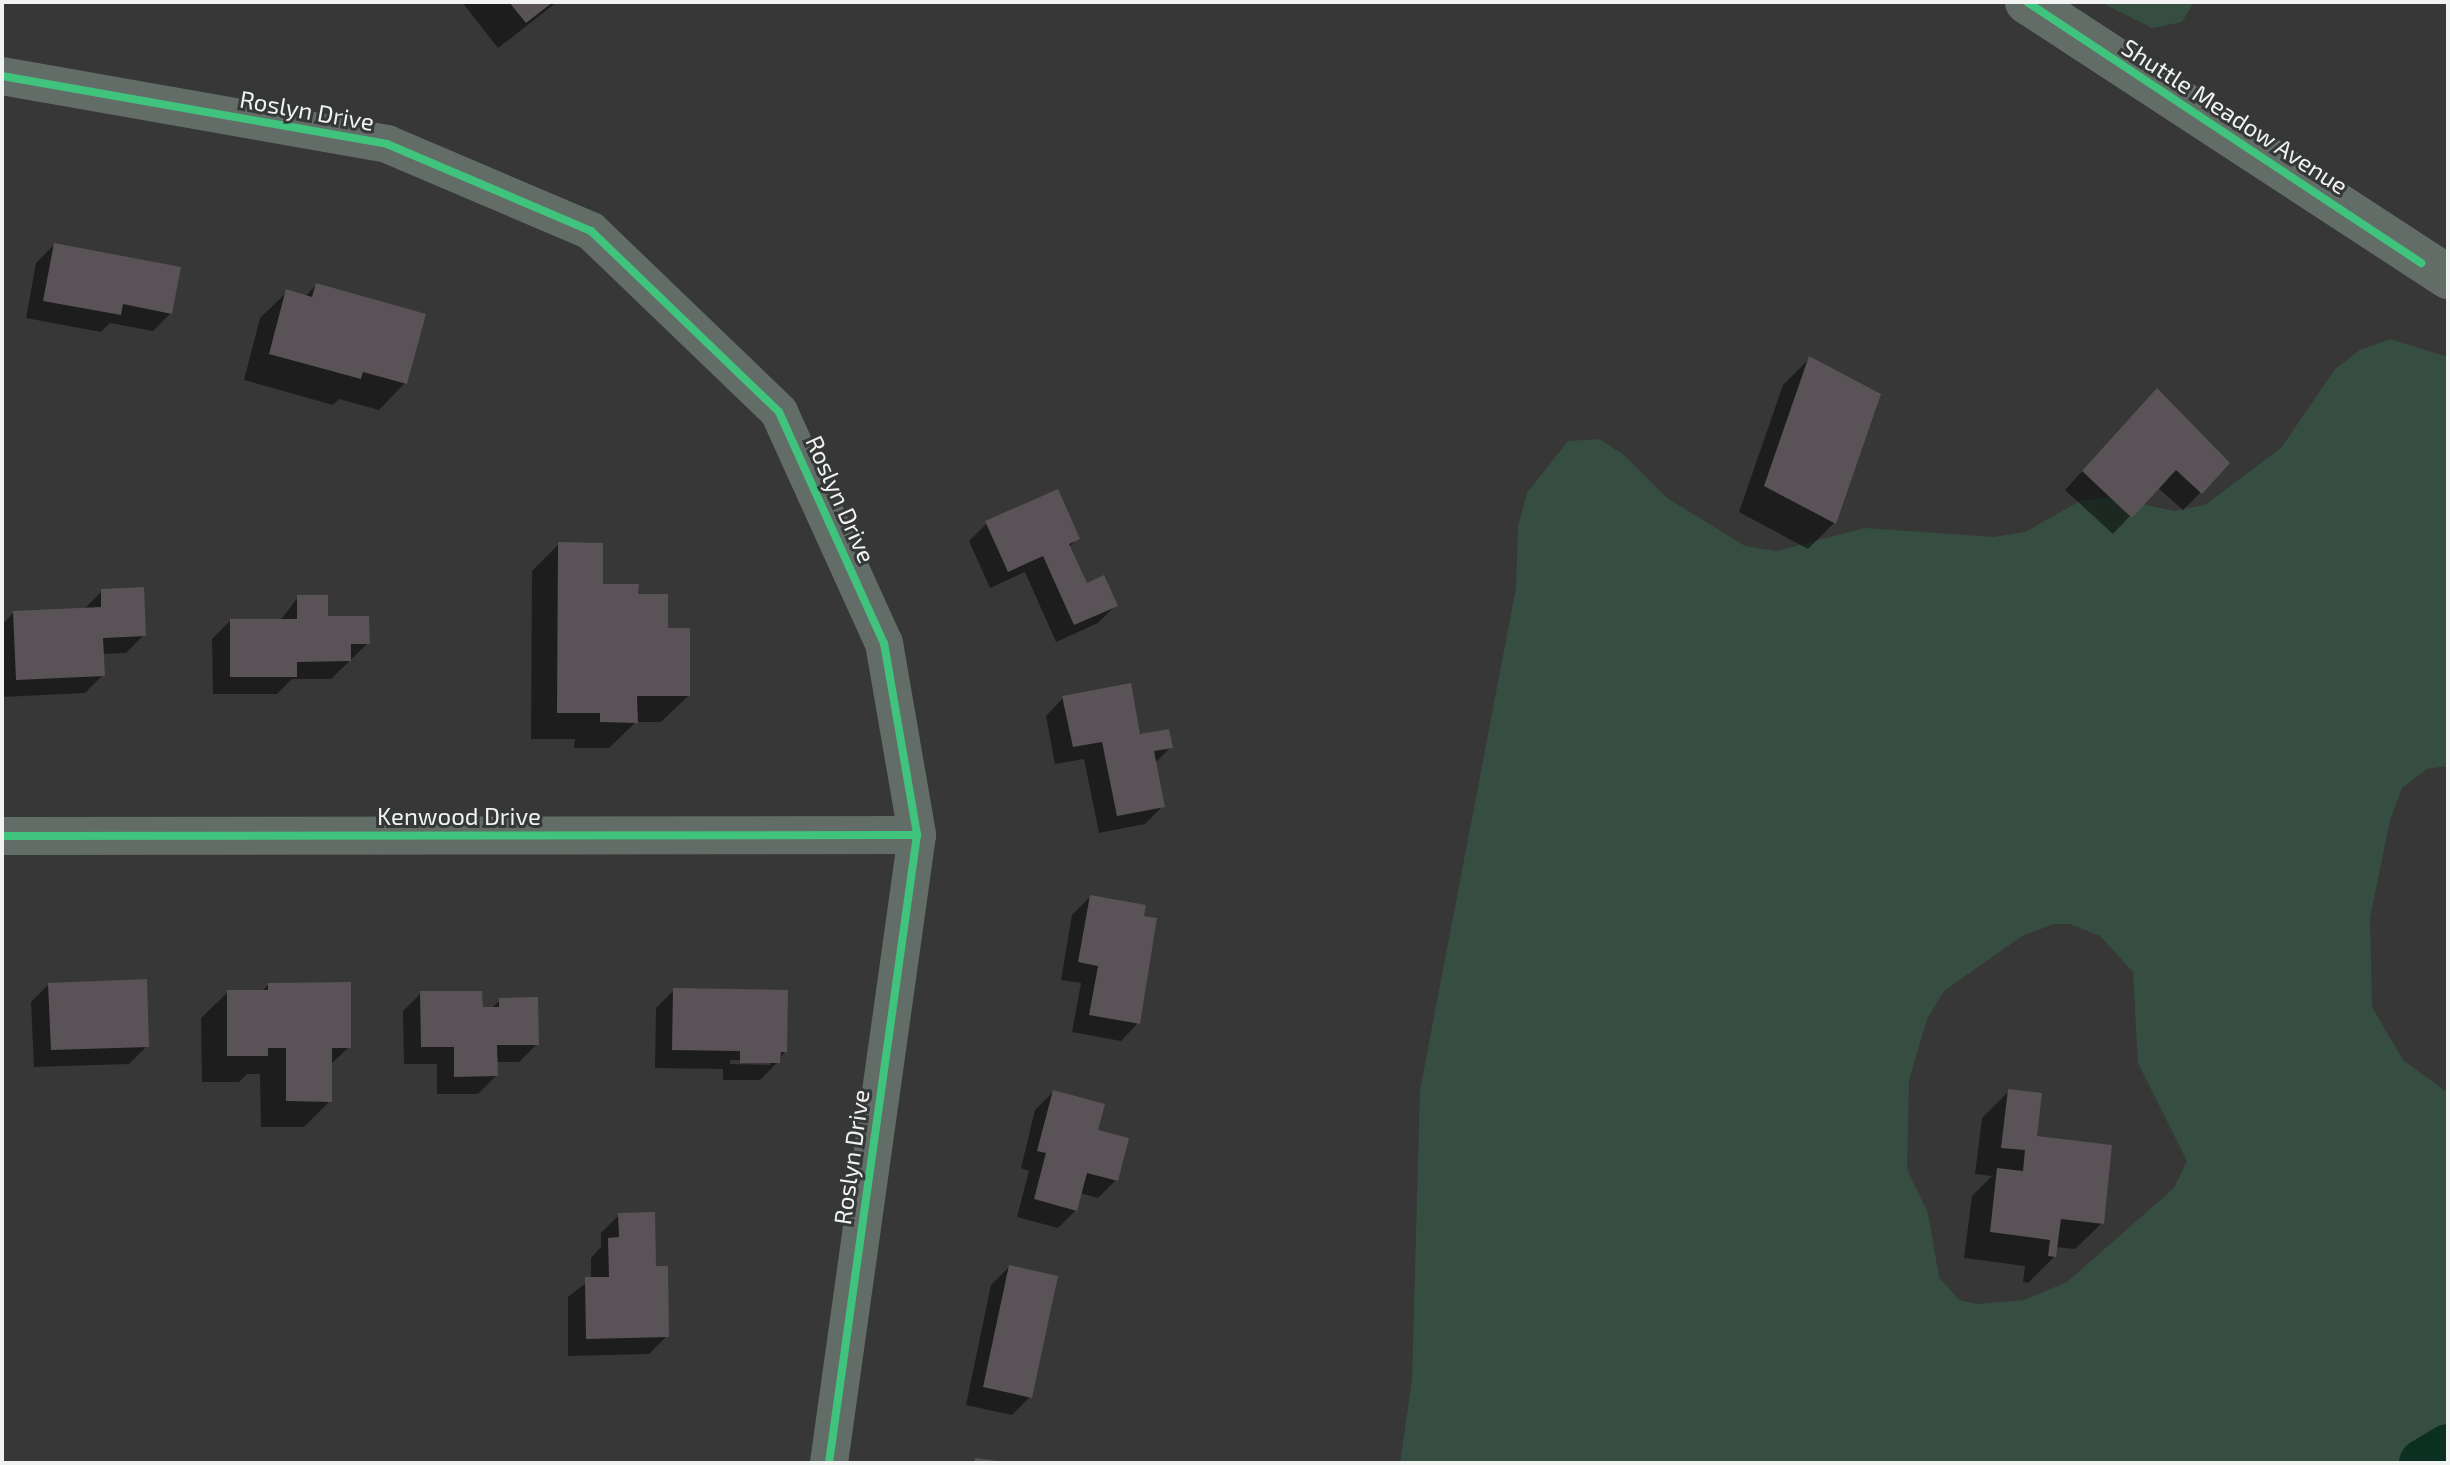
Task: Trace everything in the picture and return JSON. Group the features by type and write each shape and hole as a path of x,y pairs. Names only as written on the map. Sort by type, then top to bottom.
{"street":[{"name":"Shuttle Meadow Avenue","path":"2027,2 2448,277"},
{"name":"Roslyn Drive","path":"2,76 387,144 591,231 779,412 884,643 917,835 829,1463"},
{"name":"Kenwood Drive","path":"2,836 917,835"}],"green space":[{"path":"2100,2 2194,2 2182,22 2152,28"},
{"path":"2390,339 2448,357 2448,766 2427,769 2402,788 2390,820 2370,918 2372,1007 2403,1060 2448,1093 2448,1463 1400,1463 1412,1379 1420,1090 1516,588 1518,526 1527,493 1568,441 1599,439 1624,455 1667,498 1745,546 1776,551 1865,528 1994,537 2025,532 2080,501 2111,497 2174,511 2205,505 2281,448 2335,369 2360,350","holes":["2054,924 2070,924 2100,936 2133,972 2138,1063 2187,1161 2174,1188 2067,1282 2024,1300 1977,1304 1959,1300 1939,1277 1928,1213 1907,1169 1909,1080 1927,1019 1944,991 2022,936"]}],"building":[{"path":"509,2 553,2 526,23"},
{"path":"54,243 181,267 172,314 123,304 121,315 43,301"},
{"path":"316,283 426,314 407,384 363,372 361,379 269,354 286,289 312,297"},
{"path":"1809,356 1881,394 1836,524 1764,486"},
{"path":"2157,388 2230,463 2202,494 2176,470 2132,518 2082,471"},
{"path":"1058,489 1080,539 1069,544 1087,583 1104,575 1118,606 1074,625 1043,556 1008,572 985,521"},
{"path":"558,542 603,543 603,584 639,584 638,594 668,594 668,628 690,628 690,696 637,696 638,723 600,722 600,713 557,713"},
{"path":"144,587 146,636 103,638 105,676 16,680 13,611 101,607 101,589"},
{"path":"297,595 328,595 328,616 369,616 370,644 351,644 351,661 297,662 297,677 230,677 230,619 297,619"},
{"path":"1131,683 1140,734 1169,729 1173,748 1154,751 1165,807 1117,816 1102,742 1073,747 1062,696"},
{"path":"1090,895 1146,905 1144,916 1157,918 1140,1024 1089,1015 1098,966 1078,962"},
{"path":"147,979 149,1047 51,1050 48,983"},
{"path":"351,982 351,1048 332,1048 332,1102 286,1101 286,1048 268,1048 268,1056 227,1056 227,990 268,990 268,983"},
{"path":"673,988 788,990 787,1052 781,1052 780,1063 740,1063 740,1051 672,1050"},
{"path":"420,991 482,991 483,1007 499,1007 499,998 538,997 539,1045 497,1045 498,1076 454,1077 454,1047 421,1047"},
{"path":"2008,1089 2042,1093 2037,1136 2112,1145 2104,1224 2061,1219 2056,1257 2048,1256 2050,1240 1990,1232 1997,1168 2023,1171 2025,1150 2001,1148"},
{"path":"1053,1090 1105,1104 1098,1130 1129,1138 1118,1181 1087,1173 1077,1211 1034,1199 1046,1153 1037,1151"},
{"path":"655,1212 656,1266 668,1266 669,1337 586,1339 585,1277 609,1277 608,1238 619,1237 618,1213"},
{"path":"1009,1265 1058,1276 1032,1398 983,1387"},
{"path":"975,1458 999,1461 999,1463 974,1463"}],"waterway":[{"path":"2423,1463 2448,1448"}],"cycle path":[{"path":"2027,2 2422,263"},
{"path":"2,76 387,144 591,231 779,412 884,643 917,835 829,1463"},
{"path":"2,836 917,835"}]}
